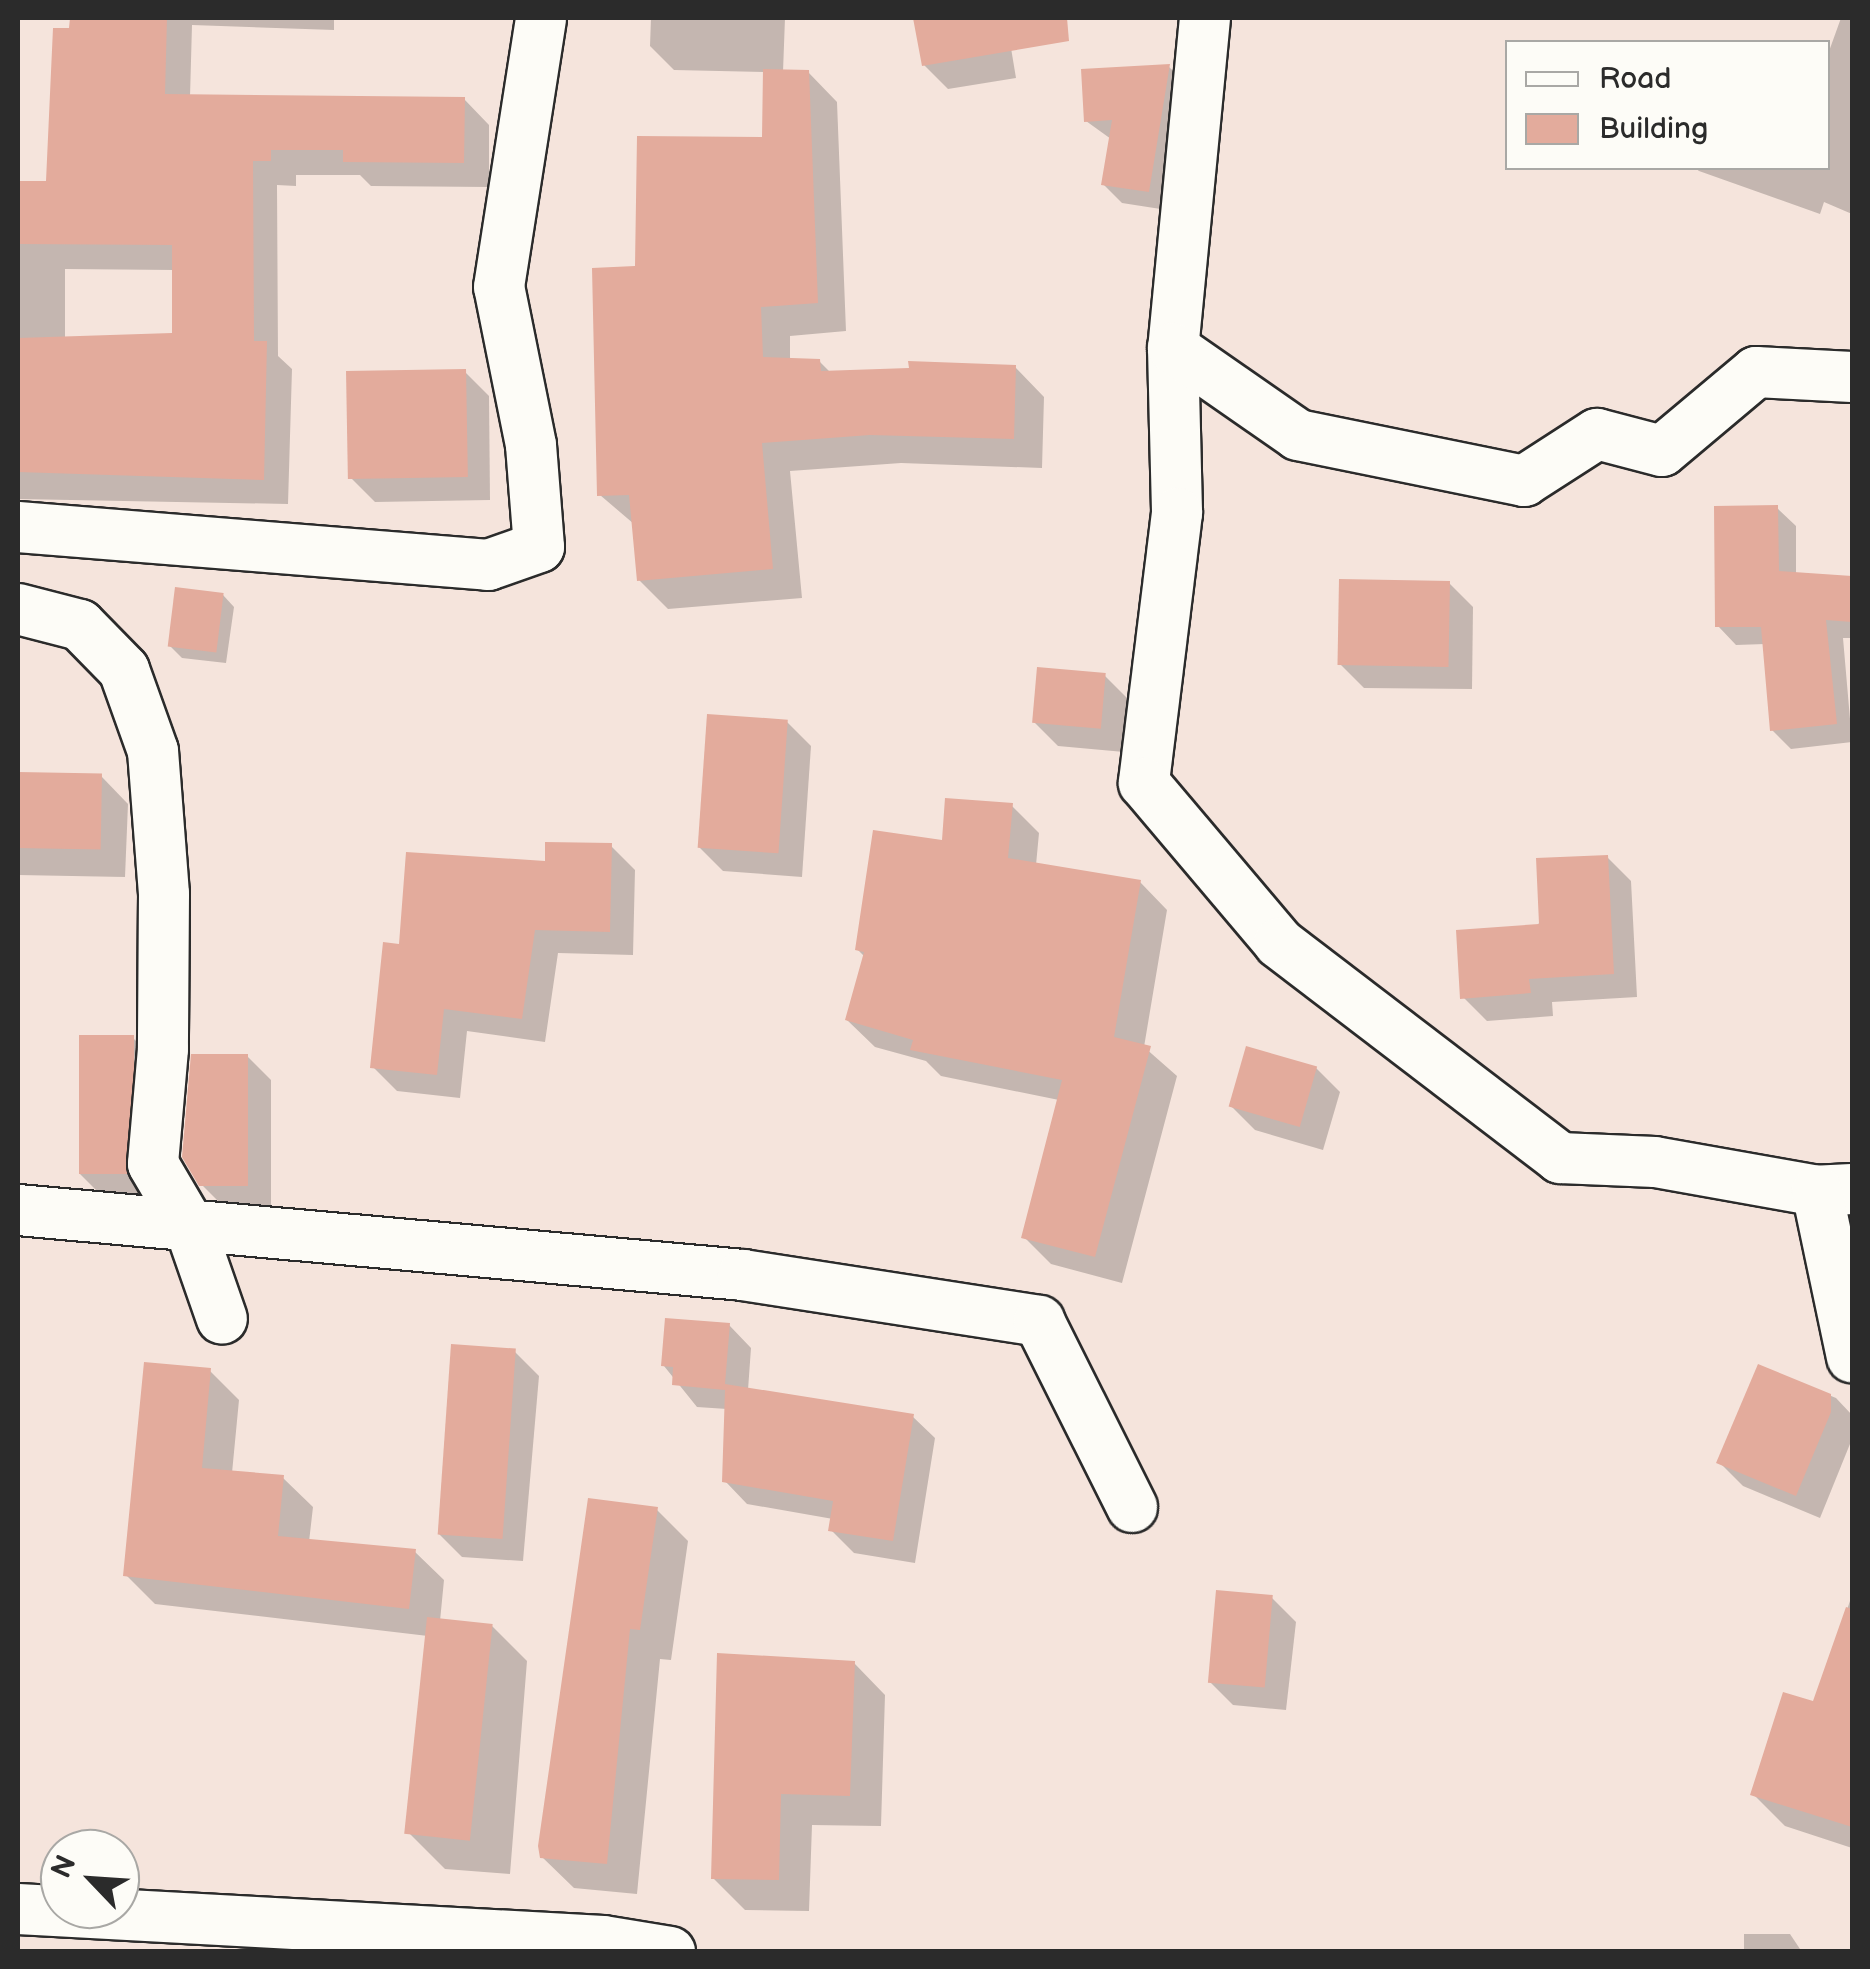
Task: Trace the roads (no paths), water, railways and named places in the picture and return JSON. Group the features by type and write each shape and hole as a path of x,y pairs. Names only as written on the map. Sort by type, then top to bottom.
{"street":[{"path":"18,526 488,565 540,547 530,445 499,287 540,18"},
{"path":"1205,18 1173,348 1177,513 1144,784 1279,943 1560,1158 1656,1162 1835,1190 1852,1357"},
{"path":"1173,348 1298,435 1524,480 1598,434 1662,451 1756,372 1852,376"},
{"path":"18,609 80,624 124,670 154,752 164,933 153,1164 190,1227 222,1319"},
{"path":"18,1210 743,1274 1039,1320 1132,1508"},
{"path":"18,1908 603,1941 670,1952"}]}
